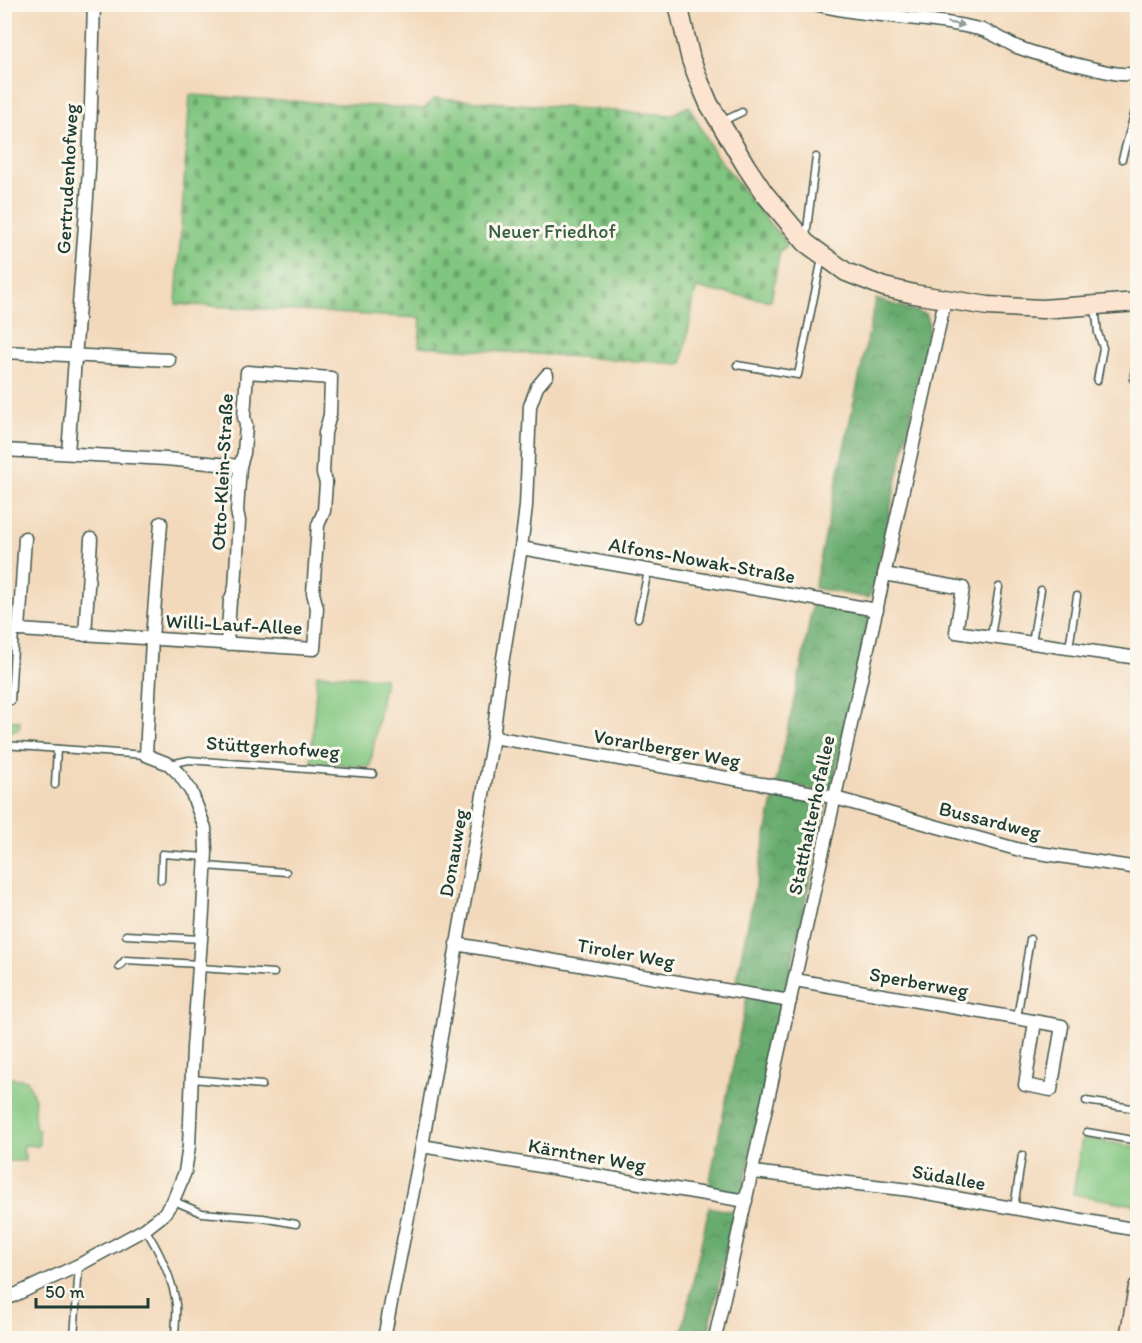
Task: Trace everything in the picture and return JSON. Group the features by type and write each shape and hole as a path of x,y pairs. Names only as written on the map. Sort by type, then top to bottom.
{"street":[{"name":"Gertrudenhofweg","path":"68,453 89,170 94,4"},
{"path":"678,4 691,60 709,104 764,193 806,243 846,272 884,286 945,300 988,306 1042,309 1137,302"},
{"path":"815,4 875,15 952,23 983,30 1017,47 1055,59 1119,74 1137,73"},
{"name":"Statthalterhofallee","path":"715,1338 945,300"},
{"path":"4,352 169,360"},
{"name":"Otto-Klein-Straße","path":"227,644 230,601 235,588 240,466 246,434 244,417 247,372 331,378 330,416 325,433 322,473 326,483 324,511 318,525 312,593 317,608 314,649"},
{"name":"Donauweg","path":"384,1338 422,1146 493,737 526,506 530,406 537,387 547,375"},
{"path":"4,450 166,459 240,466"},
{"name":"Willi-Lauf-Allee","path":"146,755 161,523"},
{"path":"13,629 25,538"},
{"path":"85,635 91,539"},
{"name":"Alfons-Nowak-Straße","path":"521,548 877,610"},
{"path":"884,574 963,588 956,632 1137,658"},
{"name":"Willi-Lauf-Allee","path":"13,629 314,649"},
{"name":"Vorarlberger Weg","path":"493,737 835,798"},
{"name":"Stüttgerhofweg","path":"146,755 170,764"},
{"path":"4,1300 79,1265 145,1229 163,1215 173,1201 185,1172 189,1146 193,1048 200,966 205,828 191,791 170,764"},
{"name":"Bussardweg","path":"835,798 1020,850 1137,868"},
{"name":"Tiroler Weg","path":"456,944 790,1000"},
{"name":"Sperberweg","path":"795,980 1062,1026 1051,1090 1025,1085 1035,1022"},
{"name":"Kärntner Weg","path":"422,1146 746,1201"},
{"name":"Südallee","path":"753,1172 910,1190 1137,1230"},
{"path":"1129,1338 1137,1287"}],"lane":[{"path":"1122,159 1137,100"},
{"path":"720,122 742,112"},
{"path":"806,243 816,158"},
{"path":"737,365 798,375 822,255"},
{"path":"1095,306 1098,333 1103,348 1097,381"},
{"path":"1133,379 1137,353"},
{"path":"638,618 648,570"},
{"path":"991,637 999,587"},
{"path":"1032,643 1041,590"},
{"path":"1069,649 1077,596"},
{"path":"11,701 13,629"},
{"path":"4,746 146,755"},
{"path":"55,785 57,749"},
{"name":"Stüttgerhofweg","path":"170,764 189,760 374,774"},
{"path":"161,880 162,854 286,872"},
{"path":"126,935 201,939"},
{"path":"1017,1019 1030,939"},
{"path":"119,967 125,960 274,973"},
{"path":"192,1079 262,1085"},
{"path":"1086,1101 1137,1108"},
{"path":"1087,1132 1137,1141"},
{"path":"1014,1208 1022,1155"},
{"path":"173,1201 202,1213 263,1218 296,1224"},
{"path":"145,1229 154,1242 174,1290 175,1338"},
{"path":"74,1338 79,1265"}],"green space":[{"name":"Neuer Friedhof","path":"190,95 424,109 435,98 671,115 689,106 715,154 786,242 785,248 780,250 771,301 696,288 682,364 419,346 421,318 176,304"},
{"path":"876,299 926,314 929,327 872,591 868,598 814,588"},
{"path":"813,602 871,613 830,794 776,783"},
{"path":"317,674 385,678 370,767 311,762"},
{"path":"4,720 20,721 19,729 5,731"},
{"path":"775,791 827,801 785,995 735,987"},
{"path":"747,997 783,1003 742,1195 708,1189"},
{"path":"12,1078 27,1080 35,1099 35,1129 39,1130 39,1146 24,1145 25,1161 6,1161 5,1084"},
{"path":"1082,1138 1137,1147 1135,1205 1073,1194"},
{"path":"709,1207 735,1212 707,1338 681,1338"}]}
